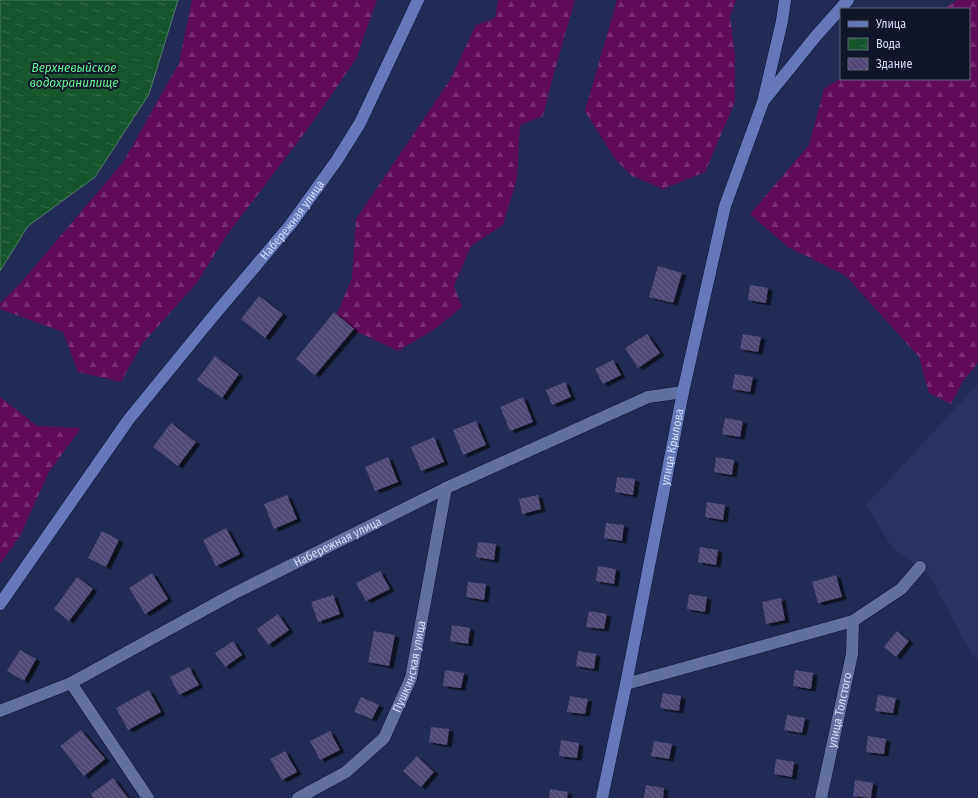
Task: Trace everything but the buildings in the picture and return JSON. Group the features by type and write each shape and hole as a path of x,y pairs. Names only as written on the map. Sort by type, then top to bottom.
{"main road":[{"name":"Набережная улица","path":"0,604 129,420 210,320 291,224 337,160 360,123 418,0"},
{"path":"763,102 782,21 785,0"},
{"path":"841,8 848,0"},
{"path":"763,102 816,36 840,9"},
{"name":"улица Крылова","path":"602,798 626,684 683,392 725,206 763,102"}],"street":[{"name":"Набережная улица","path":"0,711 71,683 233,594 446,488 648,397 683,392"},
{"name":"Пушкинская улица","path":"298,798 346,772 384,738 411,678 446,488"},
{"path":"626,684 853,621 901,589 920,567"},
{"name":"улица Толстого","path":"820,798 852,654 853,621"},
{"path":"71,683 148,798"}],"shaded area":[{"path":"978,384 978,660 972,655 928,573 893,549 866,505"}],"green space":[{"path":"192,0 377,0 356,59 312,123 227,235 196,284 142,344 121,382 78,372 63,332 0,309 0,303 19,285 124,161 179,63"},
{"path":"498,0 575,0 543,116 520,125 517,179 503,225 471,246 454,286 462,307 435,329 398,351 334,321 352,278 356,219 450,80 476,25 495,18"},
{"path":"617,0 736,0 730,16 735,55 735,102 705,172 663,189 632,176 615,159 585,111"},
{"path":"957,0 978,0 978,363 963,381 951,404 929,393 919,357 846,276 788,247 750,214 809,145 824,89 840,79 840,80 970,80 970,8 945,8"},
{"path":"0,397 37,426 81,428 49,472 20,536 0,564"}],"water":[{"name":"Верхневыйское водохранилище","path":"0,0 178,0 149,94 95,177 28,226 0,271"}]}
